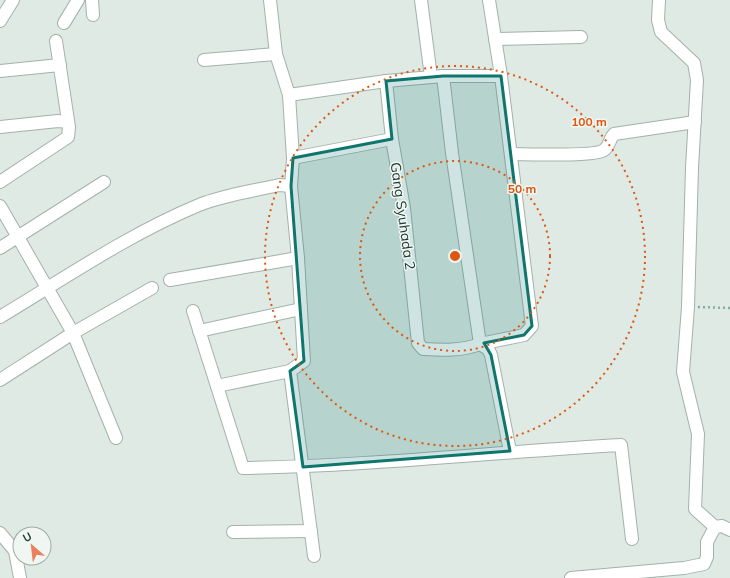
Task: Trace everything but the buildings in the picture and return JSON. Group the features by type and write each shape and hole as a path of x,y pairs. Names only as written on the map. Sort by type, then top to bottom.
{"street":[{"path":"0,22 13,0"},
{"path":"64,23 78,0"},
{"path":"92,0 93,15"},
{"path":"217,386 290,371 304,361 298,258 291,186 293,158 289,96 276,54 270,0"},
{"path":"421,0 452,153 480,344 488,349 491,355 510,451"},
{"path":"480,344 524,336 532,326 501,76 489,0"},
{"path":"659,0 658,20 661,32 694,63 698,80 684,372 698,434 695,509 716,527"},
{"path":"495,39 581,37"},
{"path":"0,182 68,137 68,122 56,41"},
{"path":"204,60 276,54"},
{"path":"0,71 60,65"},
{"path":"289,96 386,81 437,76 501,76"},
{"name":"Gang Syuhada 2","path":"386,81 392,139 404,208 418,343 423,349 449,350 468,348 480,344"},
{"path":"0,127 58,120 68,122"},
{"path":"511,154 586,153 604,151 609,140 614,134 695,122"},
{"path":"293,158 392,139"},
{"path":"0,248 104,182"},
{"path":"0,317 138,234 199,205 279,185 291,186"},
{"path":"0,206 48,287 73,333 116,438"},
{"path":"170,280 298,258"},
{"path":"0,380 73,333 152,288"},
{"path":"199,331 301,309"},
{"path":"193,311 243,468 303,467 510,451 621,445 632,539"},
{"path":"290,371 314,556"},
{"path":"577,578 684,568 704,564 707,557 707,542 716,527 722,526 730,530"},
{"path":"233,532 311,531"},
{"path":"0,533 15,551 20,578"}],"path":[{"path":"688,307 730,308"}],"highlighted area":[{"path":"443,76 501,76 532,326 524,335 484,343 491,355 510,451 303,467 290,371 304,361 291,186 293,158 392,139 386,81"}]}
